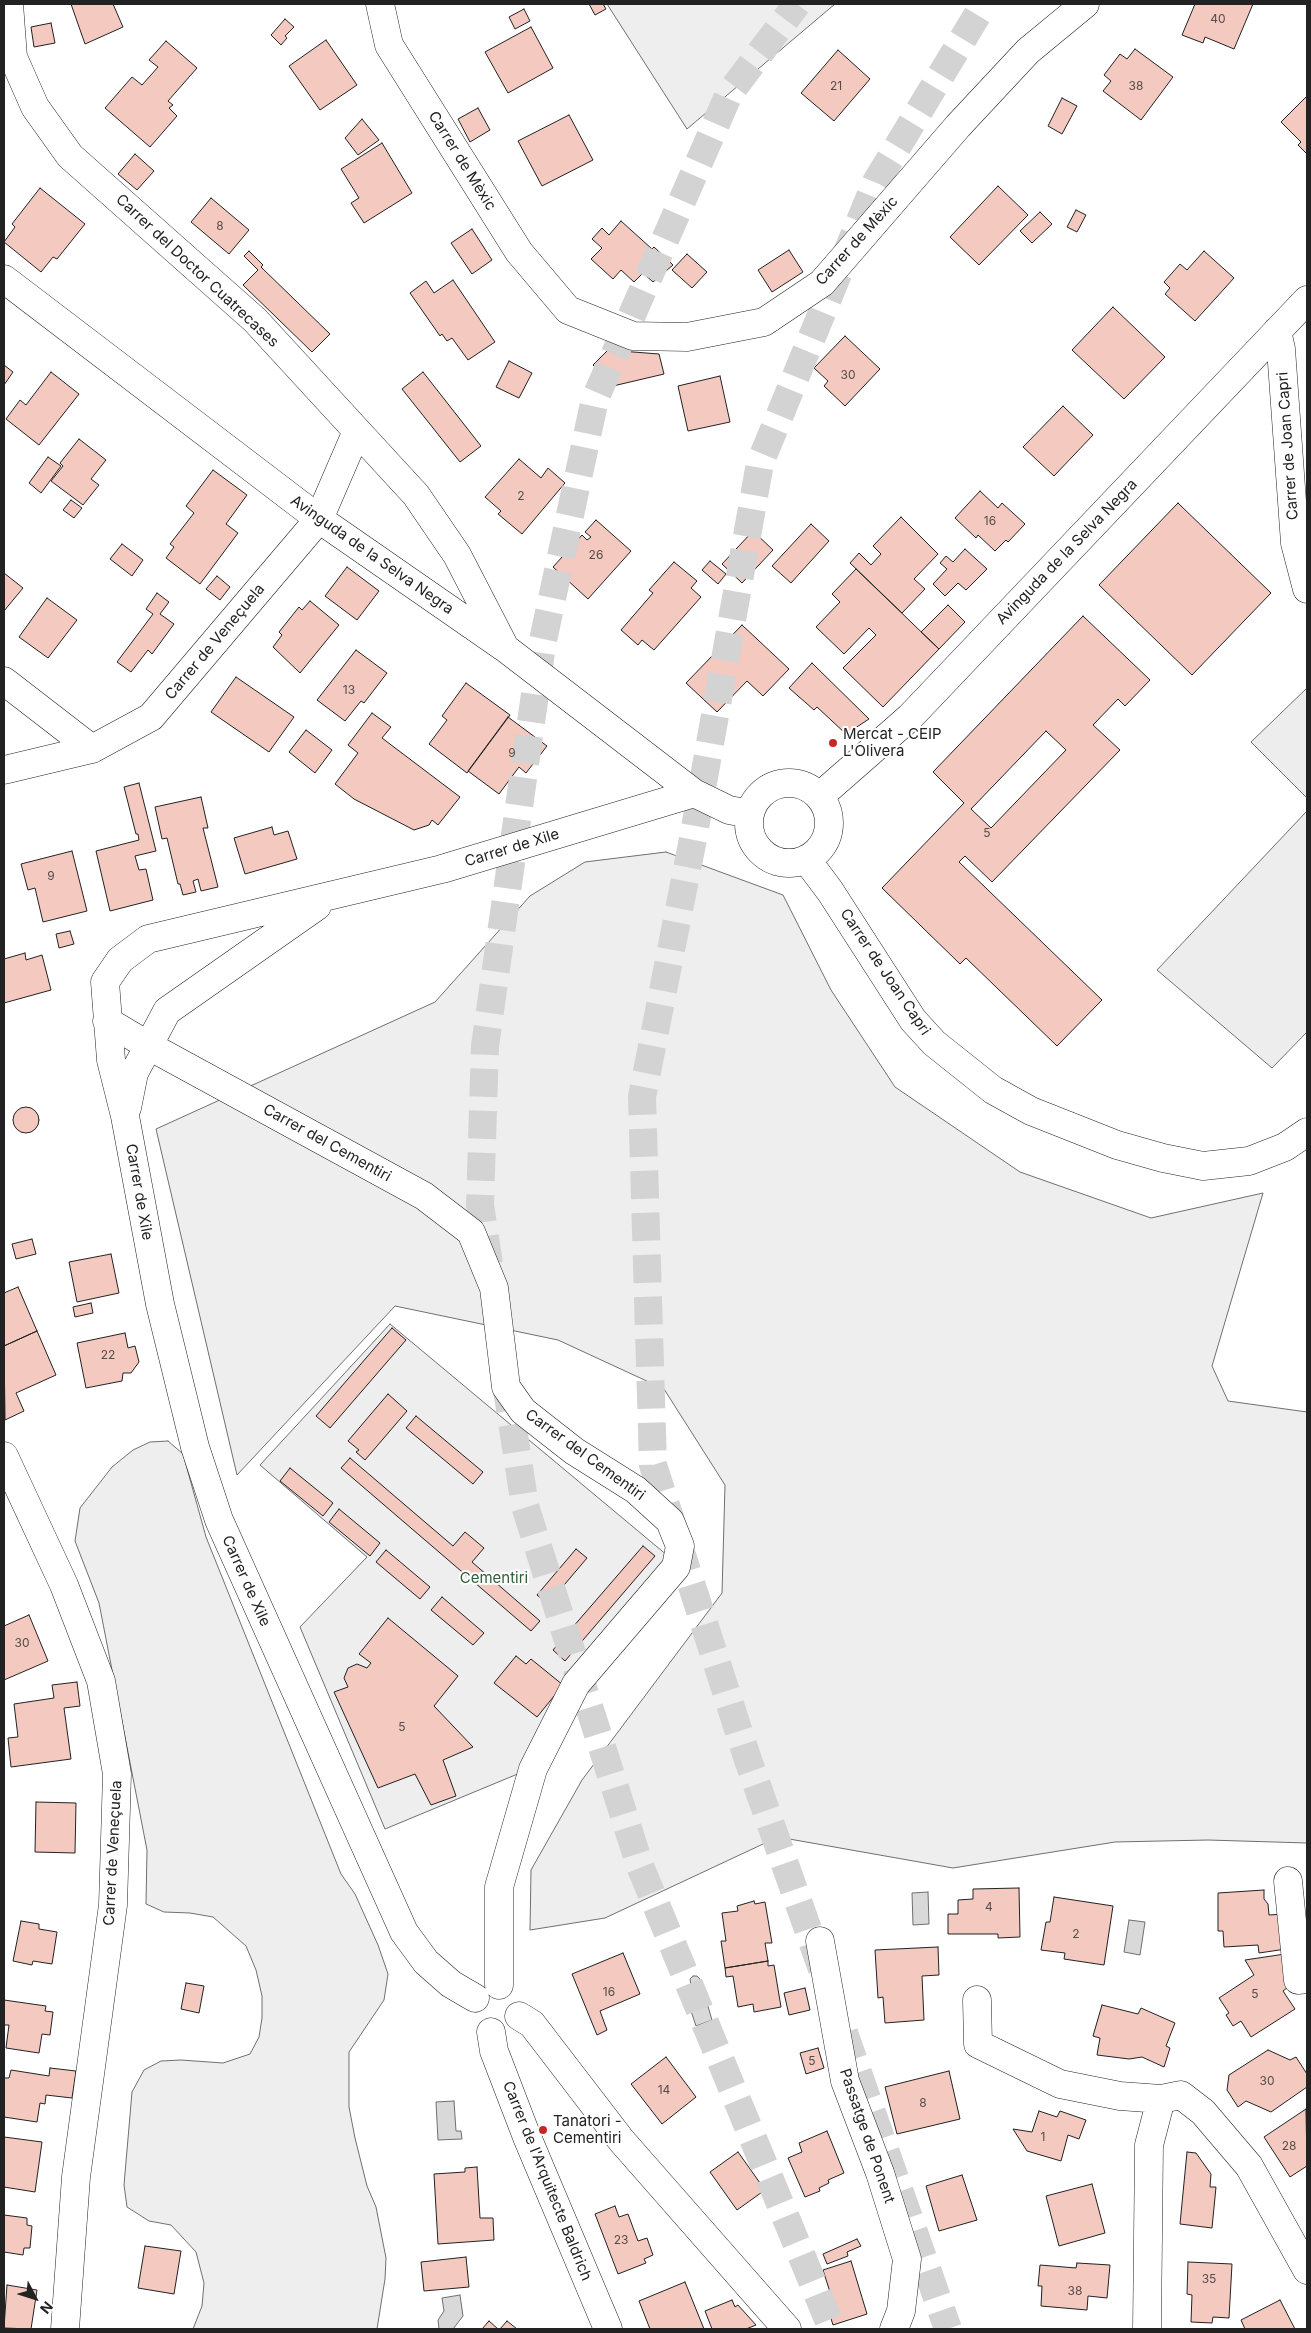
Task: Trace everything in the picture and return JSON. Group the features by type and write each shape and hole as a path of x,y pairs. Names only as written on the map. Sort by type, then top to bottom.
{"street":[{"name":"Carrer del Doctor Cuatrecases","path":"9,4 13,56 35,107 70,156 255,320 416,495 457,555 505,648"},
{"name":"Carrer de Mèxic","path":"380,4 389,45 519,252 568,310 633,336 687,337 764,322 822,282 958,126 1028,51 1085,4"},
{"name":"Avinguda de la Selva Negra","path":"4,279 319,519 505,648 694,793 729,810 750,814"},
{"name":"Avinguda de la Selva Negra","path":"820,796 910,717 1307,300"},
{"name":"Carrer de Joan Capri","path":"1277,331 1281,349 1295,543 1307,589"},
{"name":"Carrer de Veneçuela","path":"4,770 92,749 151,716 319,519 357,431"},
{"path":"4,681 92,749"},
{"path":"780,783 802,784 820,796 828,809 829,831 823,845 806,859 784,863 764,854 751,836 750,814 761,794 780,783"},
{"name":"Carrer de Xile","path":"475,1998 452,1984 426,1962 404,1932 219,1520 195,1447 160,1304 126,1116 111,1060 105,982 120,960 148,939 328,898 442,869 694,793"},
{"name":"Carrer de Joan Capri","path":"806,859 830,891 913,1020 934,1043 994,1090 1030,1111 1117,1145 1163,1158 1203,1166 1249,1160 1285,1147 1307,1132"},
{"name":"Carrer de Xile","path":"126,1116 134,1073 168,1011 328,898"},
{"name":"Carrer del Cementiri","path":"107,1021 148,1046 424,1196 471,1232 494,1288 506,1387 523,1411 574,1451 636,1490 670,1521 680,1546 676,1567 576,1684 533,1769 499,1887 498,1984"},
{"name":"Carrer de Veneçuela","path":"4,1456 64,1585 101,1681 117,1774 113,1905 76,2177 64,2329"},
{"path":"1288,1881 1298,1980 1307,1979"},
{"name":"Passatge de Ponent","path":"820,1941 845,2081 880,2173 907,2259 901,2311 894,2329"},
{"path":"498,1984 508,1988 516,1995 520,2005 519,2016 508,2030 491,2032 481,2027 474,2019 472,2008 475,1998 485,1988 498,1984"},
{"path":"977,2000 978,2044 1060,2084 1120,2096 1161,2099 1180,2095 1203,2112 1243,2160 1307,2270"},
{"path":"519,2016 532,2024 621,2140 787,2329"},
{"name":"Carrer de l'Arquitecte Baldrich","path":"491,2032 494,2051 524,2129 608,2329"},
{"path":"1147,2329 1148,2145 1161,2099"}],"green space":[{"path":"607,4 835,4 687,129"},
{"path":"666,852 783,895 831,990 895,1087 1020,1172 1151,1218 1263,1193 1212,1366 1228,1401 1307,1412 1307,1843 1208,1840 1115,1842 953,1868 778,1837 605,1918 530,1930 531,1870 582,1780 722,1593 725,1485 664,1389 558,1340 395,1306 237,1475 156,1129 435,1002 530,896 585,862"},
{"name":"Cementiri","path":"390,1324 674,1561 520,1773 385,1829 300,1627 367,1557 260,1465"},
{"path":"168,1441 183,1454 206,1537 341,1874 355,1894 378,1945 388,1974 384,2000 349,2052 349,2107 367,2186 376,2207 386,2258 385,2279 377,2329 193,2329 202,2306 204,2283 196,2252 171,2225 149,2221 127,2207 124,2185 132,2092 144,2070 161,2061 181,2060 223,2063 250,2054 259,2037 262,2018 262,1996 256,1970 246,1946 213,1917 190,1913 164,1912 146,1904 147,1850 99,1603 75,1541 80,1508 112,1467 133,1450 150,1442"}],"shaded area":[{"path":"1307,688 1307,798 1251,742"},
{"path":"1307,811 1307,1032 1272,1068 1157,970"},
{"path":"928,1892 929,1924 913,1925 912,1893"},
{"path":"1129,1920 1145,1922 1140,1955 1124,1952"},
{"path":"693,1976 697,1976 700,1979 712,2020 696,2026 683,1987 691,1985 690,1979"},
{"path":"454,2101 456,2131 461,2131 462,2139 438,2140 436,2102"},
{"path":"460,2295 463,2316 453,2329 439,2329 438,2320 444,2311 442,2298"}],"building":[{"path":"71,4 113,4 123,27 85,44"},
{"path":"589,4 603,4 606,9 595,15"},
{"path":"1195,4 1253,4 1234,49 1205,37 1203,43 1182,35"},
{"path":"524,9 530,21 515,29 509,17"},
{"path":"285,19 294,27 285,36 287,38 281,45 271,35"},
{"path":"51,23 55,43 34,47 31,27"},
{"path":"531,27 553,68 508,93 485,52"},
{"path":"326,40 357,85 320,110 289,66"},
{"path":"166,41 197,68 168,101 173,105 169,108 177,116 150,147 105,108 132,77 142,85 158,67 149,60"},
{"path":"1135,49 1173,77 1141,120 1103,91 1111,81 1104,75 1120,54 1127,59"},
{"path":"838,50 870,79 834,121 801,93"},
{"path":"1307,96 1307,154 1298,145 1301,142 1281,122"},
{"path":"1062,98 1077,106 1062,134 1048,126"},
{"path":"478,108 490,130 470,142 458,119"},
{"path":"569,115 593,160 542,186 518,141"},
{"path":"362,119 379,140 358,155 345,138"},
{"path":"382,143 412,193 364,223 351,203 359,198 341,169"},
{"path":"135,154 154,171 137,190 118,174"},
{"path":"998,186 1028,215 979,265 950,237"},
{"path":"40,188 85,224 57,259 53,257 41,272 4,242 15,227 12,224"},
{"path":"211,198 249,230 229,254 191,222"},
{"path":"1076,210 1086,215 1077,232 1067,227"},
{"path":"1040,212 1052,224 1032,243 1020,231"},
{"path":"621,221 673,265 653,282 643,273 634,282 621,270 613,279 591,259 602,248 592,239 602,228 609,235"},
{"path":"472,229 492,260 472,274 451,243"},
{"path":"789,250 803,272 772,292 758,270"},
{"path":"249,251 263,265 261,267 330,334 312,352 243,285 258,270 244,256"},
{"path":"1204,251 1234,278 1195,321 1165,294 1170,288 1164,282 1180,264 1187,270"},
{"path":"687,254 707,272 692,288 672,270"},
{"path":"453,280 495,342 468,360 452,338 447,341 442,334 440,336 410,293 426,281 434,293"},
{"path":"1113,307 1165,357 1124,399 1072,350"},
{"path":"845,336 880,369 845,406 824,386 828,381 814,368"},
{"path":"608,350 659,354 664,374 613,386 593,365"},
{"path":"509,361 532,373 519,398 496,387"},
{"path":"4,365 13,372 4,385"},
{"path":"51,372 79,394 39,445 6,419 20,400 26,405"},
{"path":"423,372 481,446 460,462 402,389"},
{"path":"720,376 730,422 688,431 678,386"},
{"path":"1063,406 1093,435 1054,476 1023,447"},
{"path":"79,439 106,460 91,479 99,485 83,505 51,481 63,466 60,463"},
{"path":"48,457 61,466 41,493 29,483"},
{"path":"519,459 541,478 548,468 565,483 522,534 498,514 501,511 485,497"},
{"path":"213,470 247,495 226,524 238,533 200,584 166,558 174,547 170,544 194,513 186,506"},
{"path":"980,491 998,508 1002,503 1025,524 1008,542 1006,540 995,551 978,535 976,538 955,518"},
{"path":"71,500 82,508 74,518 63,510"},
{"path":"1178,503 1271,593 1192,675 1099,585"},
{"path":"901,517 938,554 914,579 925,589 902,613 850,563 859,553 871,565 881,554 873,546"},
{"path":"596,520 631,551 588,599 553,567 582,535 587,540 591,537 585,532"},
{"path":"811,524 829,541 791,583 772,566"},
{"path":"753,531 773,550 742,583 722,564"},
{"path":"122,544 143,560 132,576 110,559"},
{"path":"965,549 987,569 966,590 958,583 945,596 933,584 947,569 940,563 946,556 953,562"},
{"path":"710,561 726,574 718,584 702,570"},
{"path":"674,562 697,581 691,588 701,597 654,650 642,640 638,645 621,630 653,593 649,590"},
{"path":"347,567 379,591 357,620 325,596"},
{"path":"856,569 939,649 883,707 843,668 876,635 869,628 844,654 816,627 840,602 832,594"},
{"path":"4,573 23,588 4,611"},
{"path":"217,576 230,587 220,600 206,589"},
{"path":"157,593 169,602 160,614 174,624 152,654 148,650 131,672 117,662 153,614 146,609"},
{"path":"47,598 77,620 48,658 19,637"},
{"path":"310,601 339,625 300,673 273,647 282,635 279,632 299,607 302,610"},
{"path":"948,605 965,622 939,649 921,632"},
{"path":"1083,616 1150,680 1125,706 1118,699 1093,725 1120,750 992,882 965,856 959,862 1102,1000 1057,1046 966,958 960,964 882,888 964,803 933,772","holes":["1046,731 1066,750 991,828 971,809"]},
{"path":"742,625 789,669 763,696 747,681 717,712 686,683"},
{"path":"356,650 387,673 364,703 361,701 345,721 317,700"},
{"path":"812,663 869,719 846,734 817,707 814,710 789,688"},
{"path":"236,677 294,717 269,752 211,712"},
{"path":"466,683 510,715 467,773 429,744 447,720 442,716"},
{"path":"372,713 391,727 382,738 460,797 438,825 432,820 429,825 414,830 354,799 335,784 358,753 348,745"},
{"path":"508,717 547,746 526,773 519,767 499,794 468,771"},
{"path":"306,730 332,750 315,773 289,752"},
{"path":"139,783 156,851 135,856 139,870 146,869 153,900 110,911 96,851 139,840 124,787"},
{"path":"201,797 208,828 203,828 218,887 201,891 198,879 193,881 196,892 183,895 180,884 178,884 167,838 162,839 155,807"},
{"path":"272,827 274,835 288,831 297,859 245,874 234,838"},
{"path":"72,851 87,911 43,922 35,888 28,890 21,864"},
{"path":"70,931 74,944 59,948 56,934"},
{"path":"25,953 26,960 42,955 51,990 4,1003 4,959"},
{"path":"26,1107 35,1111 39,1120 35,1129 26,1133 17,1129 13,1120 17,1111"},
{"path":"32,1239 36,1254 16,1259 12,1244"},
{"path":"111,1254 119,1293 77,1302 69,1262"},
{"path":"18,1287 37,1331 4,1346 4,1293"},
{"path":"91,1303 93,1313 75,1317 73,1307"},
{"path":"392,1328 406,1340 330,1428 316,1416"},
{"path":"37,1331 56,1375 16,1393 24,1411 5,1420 4,1346"},
{"path":"125,1333 128,1348 135,1346 139,1362 131,1373 123,1373 122,1381 86,1388 77,1343"},
{"path":"388,1394 407,1411 365,1460 356,1452 359,1450 348,1441"},
{"path":"416,1416 483,1472 473,1484 406,1428"},
{"path":"350,1458 453,1546 465,1532 484,1548 472,1562 540,1621 531,1631 341,1468"},
{"path":"290,1468 333,1503 323,1516 280,1481"},
{"path":"339,1509 380,1543 370,1556 329,1522"},
{"path":"643,1546 655,1556 565,1661 553,1650"},
{"path":"576,1549 587,1558 548,1604 537,1595"},
{"path":"386,1550 430,1587 420,1599 376,1562"},
{"path":"442,1597 484,1633 473,1645 431,1610"},
{"path":"29,1615 48,1661 4,1680 4,1626"},
{"path":"388,1618 458,1676 434,1706 473,1747 443,1760 456,1796 431,1805 415,1774 378,1788 334,1692 348,1687 344,1678 348,1668 357,1664 367,1668 371,1663 359,1654"},
{"path":"516,1656 526,1664 531,1659 563,1685 537,1717 494,1683"},
{"path":"77,1682 80,1706 64,1708 71,1759 11,1767 8,1738 18,1737 14,1704 54,1698 52,1685"},
{"path":"36,1802 76,1803 75,1853 35,1852"},
{"path":"1019,1888 1020,1937 998,1938 998,1934 948,1934 948,1914 958,1914 958,1900 973,1899 973,1889"},
{"path":"1264,1890 1264,1899 1268,1904 1269,1915 1285,1914 1286,1949 1259,1953 1258,1945 1224,1947 1223,1931 1218,1931 1218,1893"},
{"path":"1054,1897 1113,1906 1104,1965 1064,1959 1065,1953 1041,1950 1046,1922 1050,1922"},
{"path":"754,1901 755,1904 765,1902 772,1943 765,1943 768,1961 725,1968 721,1941 726,1941 722,1913 738,1911 737,1906"},
{"path":"21,1921 39,1924 39,1929 57,1932 52,1964 33,1961 32,1965 13,1961"},
{"path":"938,1947 939,1975 922,1976 924,2020 885,2023 883,1997 878,1998 875,1950"},
{"path":"623,1953 640,1994 600,2011 607,2030 597,2035 572,1974"},
{"path":"1285,1954 1291,1985 1283,1991 1295,2009 1251,2037 1241,2021 1233,2026 1226,2015 1229,2013 1219,1998 1254,1975 1245,1960"},
{"path":"768,1961 768,1966 774,1965 781,2007 754,2012 753,2004 738,2007 733,1976 726,1977 725,1968"},
{"path":"186,1983 204,1986 199,2013 181,2009"},
{"path":"805,1988 810,2010 789,2015 784,1993"},
{"path":"4,2000 46,2006 45,2011 53,2012 50,2035 42,2034 39,2053 6,2048 9,2025 4,2025"},
{"path":"1102,2005 1138,2014 1141,2008 1175,2023 1166,2046 1170,2048 1164,2067 1142,2057 1129,2059 1097,2055 1100,2038 1093,2036"},
{"path":"818,2048 824,2068 806,2074 800,2053"},
{"path":"1268,2050 1290,2060 1296,2057 1307,2074 1307,2087 1271,2112 1246,2101 1238,2107 1227,2090 1229,2075"},
{"path":"666,2057 696,2097 662,2124 631,2084"},
{"path":"50,2068 76,2071 72,2098 46,2095 45,2104 40,2103 37,2122 4,2117 4,2078 9,2078 11,2070 49,2076"},
{"path":"949,2071 960,2119 897,2134 885,2087"},
{"path":"1306,2109 1307,2166 1290,2177 1264,2137"},
{"path":"1039,2111 1057,2117 1060,2111 1086,2120 1079,2139 1068,2135 1061,2161 1027,2151 1013,2129 1032,2132"},
{"path":"827,2131 844,2173 828,2180 829,2183 819,2188 820,2191 805,2197 788,2158 802,2152 799,2143"},
{"path":"4,2137 42,2142 35,2192 4,2187"},
{"path":"738,2152 765,2190 737,2210 710,2172"},
{"path":"1187,2152 1196,2153 1211,2174 1210,2187 1216,2187 1212,2228 1180,2224"},
{"path":"477,2167 480,2218 493,2218 494,2240 438,2244 434,2174 465,2172 465,2168"},
{"path":"962,2175 977,2220 939,2231 926,2186"},
{"path":"1092,2184 1105,2233 1059,2246 1046,2196"},
{"path":"615,2206 619,2217 628,2214 638,2241 647,2238 653,2255 644,2259 646,2263 618,2274 595,2214"},
{"path":"4,2215 27,2218 27,2225 32,2226 30,2248 24,2248 23,2255 4,2252"},
{"path":"857,2239 861,2246 847,2252 848,2256 827,2264 823,2254"},
{"path":"145,2246 181,2251 174,2294 138,2288"},
{"path":"466,2257 469,2287 424,2291 421,2262"},
{"path":"851,2261 867,2314 833,2325 823,2293 830,2292 823,2270"},
{"path":"1188,2262 1232,2264 1229,2318 1213,2317 1212,2323 1191,2322 1192,2295 1187,2294"},
{"path":"1077,2263 1110,2265 1107,2298 1088,2296 1087,2310 1041,2306 1042,2286 1038,2286 1040,2265 1076,2268"},
{"path":"685,2282 704,2329 650,2329 639,2301"},
{"path":"7,2285 37,2290 31,2329 4,2328"},
{"path":"732,2300 735,2307 738,2305 756,2325 746,2329 712,2329 705,2311"},
{"path":"1280,2300 1295,2329 1245,2329 1241,2320"},
{"path":"489,2321 498,2329 482,2329"},
{"path":"507,2321 517,2329 500,2329"}],"tunnel":[{"path":"489,1264 480,1205 485,1046 542,645 595,399 729,94 797,4"},
{"path":"822,1969 747,1757 653,1465 642,1097 693,839 760,463 876,182 984,4"},
{"path":"506,1383 525,1506 640,1866 832,2329"},
{"path":"844,2033 948,2329"}],"place":[{"name":"Mercat - CEIP L'Olivera","path":"833,743"},
{"name":"Tanatori - Cementiri","path":"543,2130"}]}
